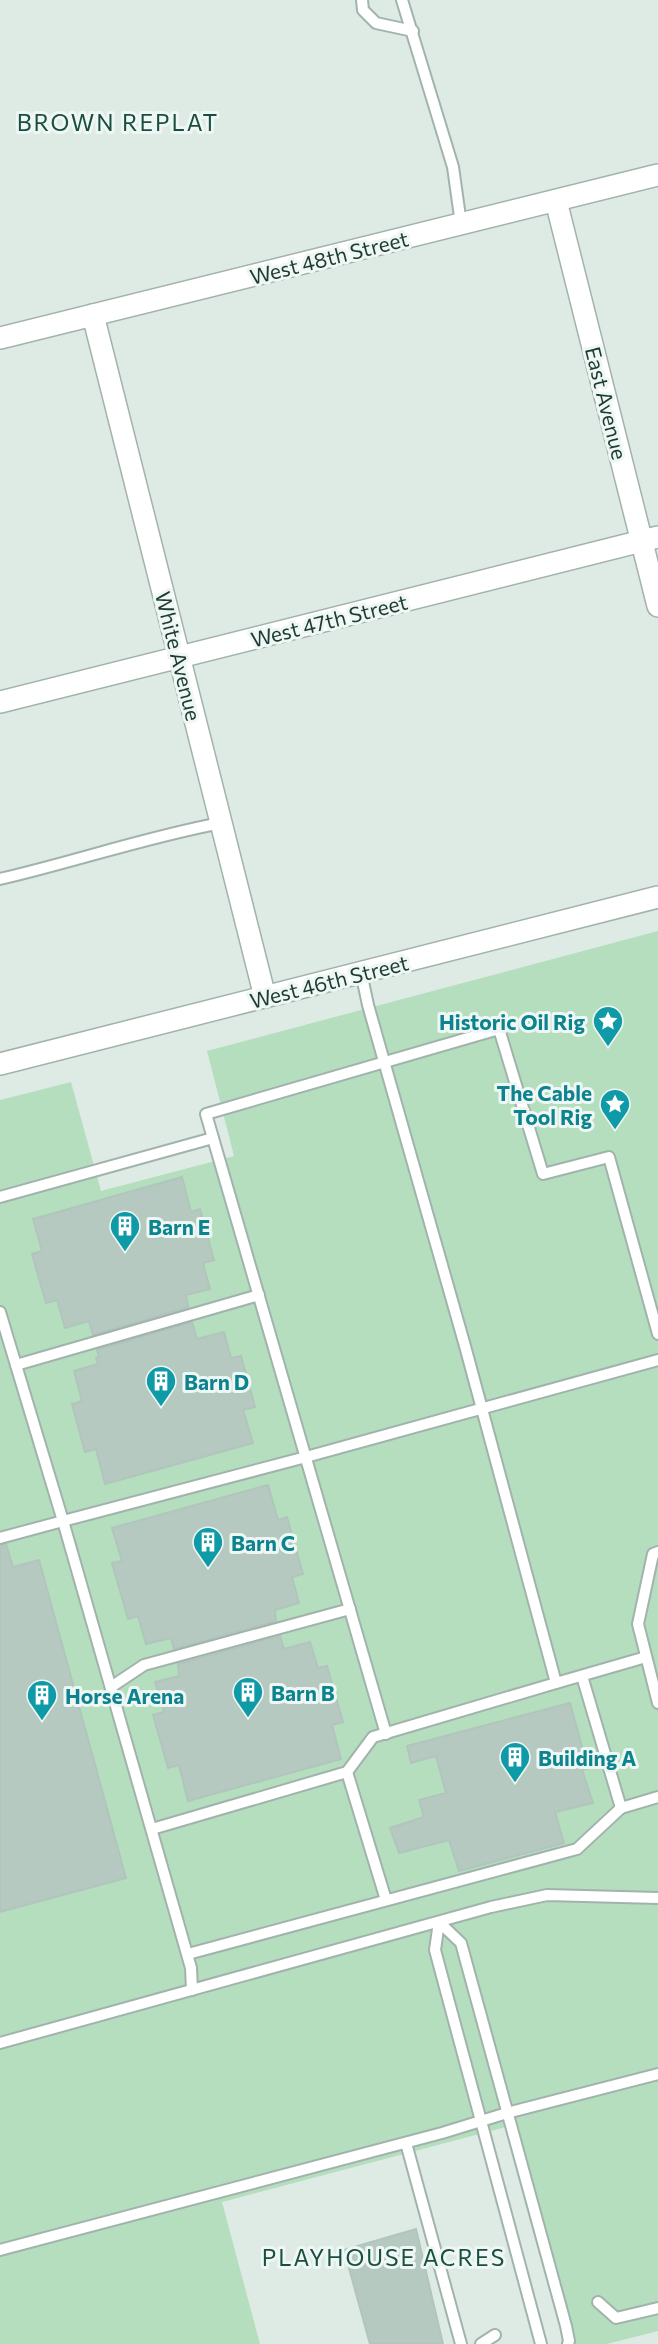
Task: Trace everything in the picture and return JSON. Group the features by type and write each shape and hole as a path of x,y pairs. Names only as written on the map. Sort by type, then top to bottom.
{"street":[{"name":"West 48th Street","path":"0,338 658,175"},
{"name":"East Avenue","path":"556,201 650,539 658,606"},
{"name":"White Avenue","path":"93,315 265,997"},
{"name":"West 47th Street","path":"0,702 650,539"},
{"name":"West 46th Street","path":"0,1064 658,897"}],"lane":[{"path":"362,0 363,10 376,23 413,31"},
{"path":"402,0 453,167 461,224"},
{"path":"0,879 57,866 165,834 221,823"},
{"path":"361,972 556,1682"},
{"path":"386,1734 206,1114 499,1029 543,1174 609,1157 658,1334"},
{"path":"0,1198 213,1138"},
{"path":"16,1366 259,1295"},
{"path":"0,1312 188,1954 192,1990"},
{"path":"0,1538 658,1360"},
{"path":"658,1552 653,1554 638,1624 658,1703"},
{"path":"111,1687 144,1665 350,1609"},
{"path":"152,1829 347,1772 373,1737 646,1657"},
{"path":"582,1676 621,1808"},
{"path":"347,1772 386,1900"},
{"path":"188,1954 577,1849 621,1808 658,1797"},
{"path":"0,2043 439,1922 547,1895 658,1898"},
{"path":"439,1922 461,1942 566,2326 568,2344"},
{"path":"439,1922 435,1950 541,2344"},
{"path":"0,2250 658,2074"},
{"path":"406,2143 461,2344"},
{"path":"598,2302 616,2318 658,2308"},
{"path":"481,2344 495,2335"}],"green space":[{"path":"658,931 658,2331 607,2344 564,2344 506,2127 222,2202 260,2344 0,2344 0,1100 71,1082 101,1191 234,1156 207,1051"}],"building":[{"name":"Barn E","path":"182,1177 191,1212 200,1209 214,1260 203,1263 210,1289 186,1295 188,1307 93,1335 89,1321 65,1328 57,1300 46,1303 32,1254 42,1251 33,1219"},
{"name":"Barn D","path":"192,1322 197,1339 224,1332 231,1358 241,1356 255,1407 243,1410 253,1443 105,1484 96,1449 85,1452 72,1404 82,1401 74,1371 98,1364 97,1350"},
{"name":"Barn C","path":"268,1485 278,1520 287,1517 303,1574 292,1577 299,1603 275,1610 276,1621 174,1649 171,1638 146,1644 138,1616 128,1619 112,1563 122,1561 112,1528"},
{"name":"Horse Arena","path":"6,1544 13,1567 39,1560 126,1878 0,1912 0,1546"},
{"name":"Barn B","path":"280,1636 284,1649 310,1642 318,1668 327,1666 343,1722 332,1725 341,1759 188,1801 179,1765 168,1768 153,1715 164,1712 155,1682 179,1676 178,1664"},
{"name":"Building A","path":"570,1703 588,1768 582,1770 593,1803 555,1812 564,1843 459,1871 449,1840 399,1853 390,1828 424,1817 419,1800 446,1793 436,1756 411,1763 407,1746"},
{"path":"416,2229 443,2344 370,2344 344,2250"}],"place":[{"name":"Historic Oil Rig","path":"608,1048"},
{"name":"The Cable Tool Rig","path":"615,1131"},
{"name":"Barn E","path":"125,1253"},
{"name":"Barn D","path":"161,1408"},
{"name":"Barn C","path":"208,1569"},
{"name":"Barn B","path":"248,1719"},
{"name":"Horse Arena","path":"42,1722"},
{"name":"Building A","path":"515,1784"}],"district":[{"name":"BROWN REPLAT","path":"118,122"},
{"name":"PLAYHOUSE ACRES","path":"384,2257"}]}
